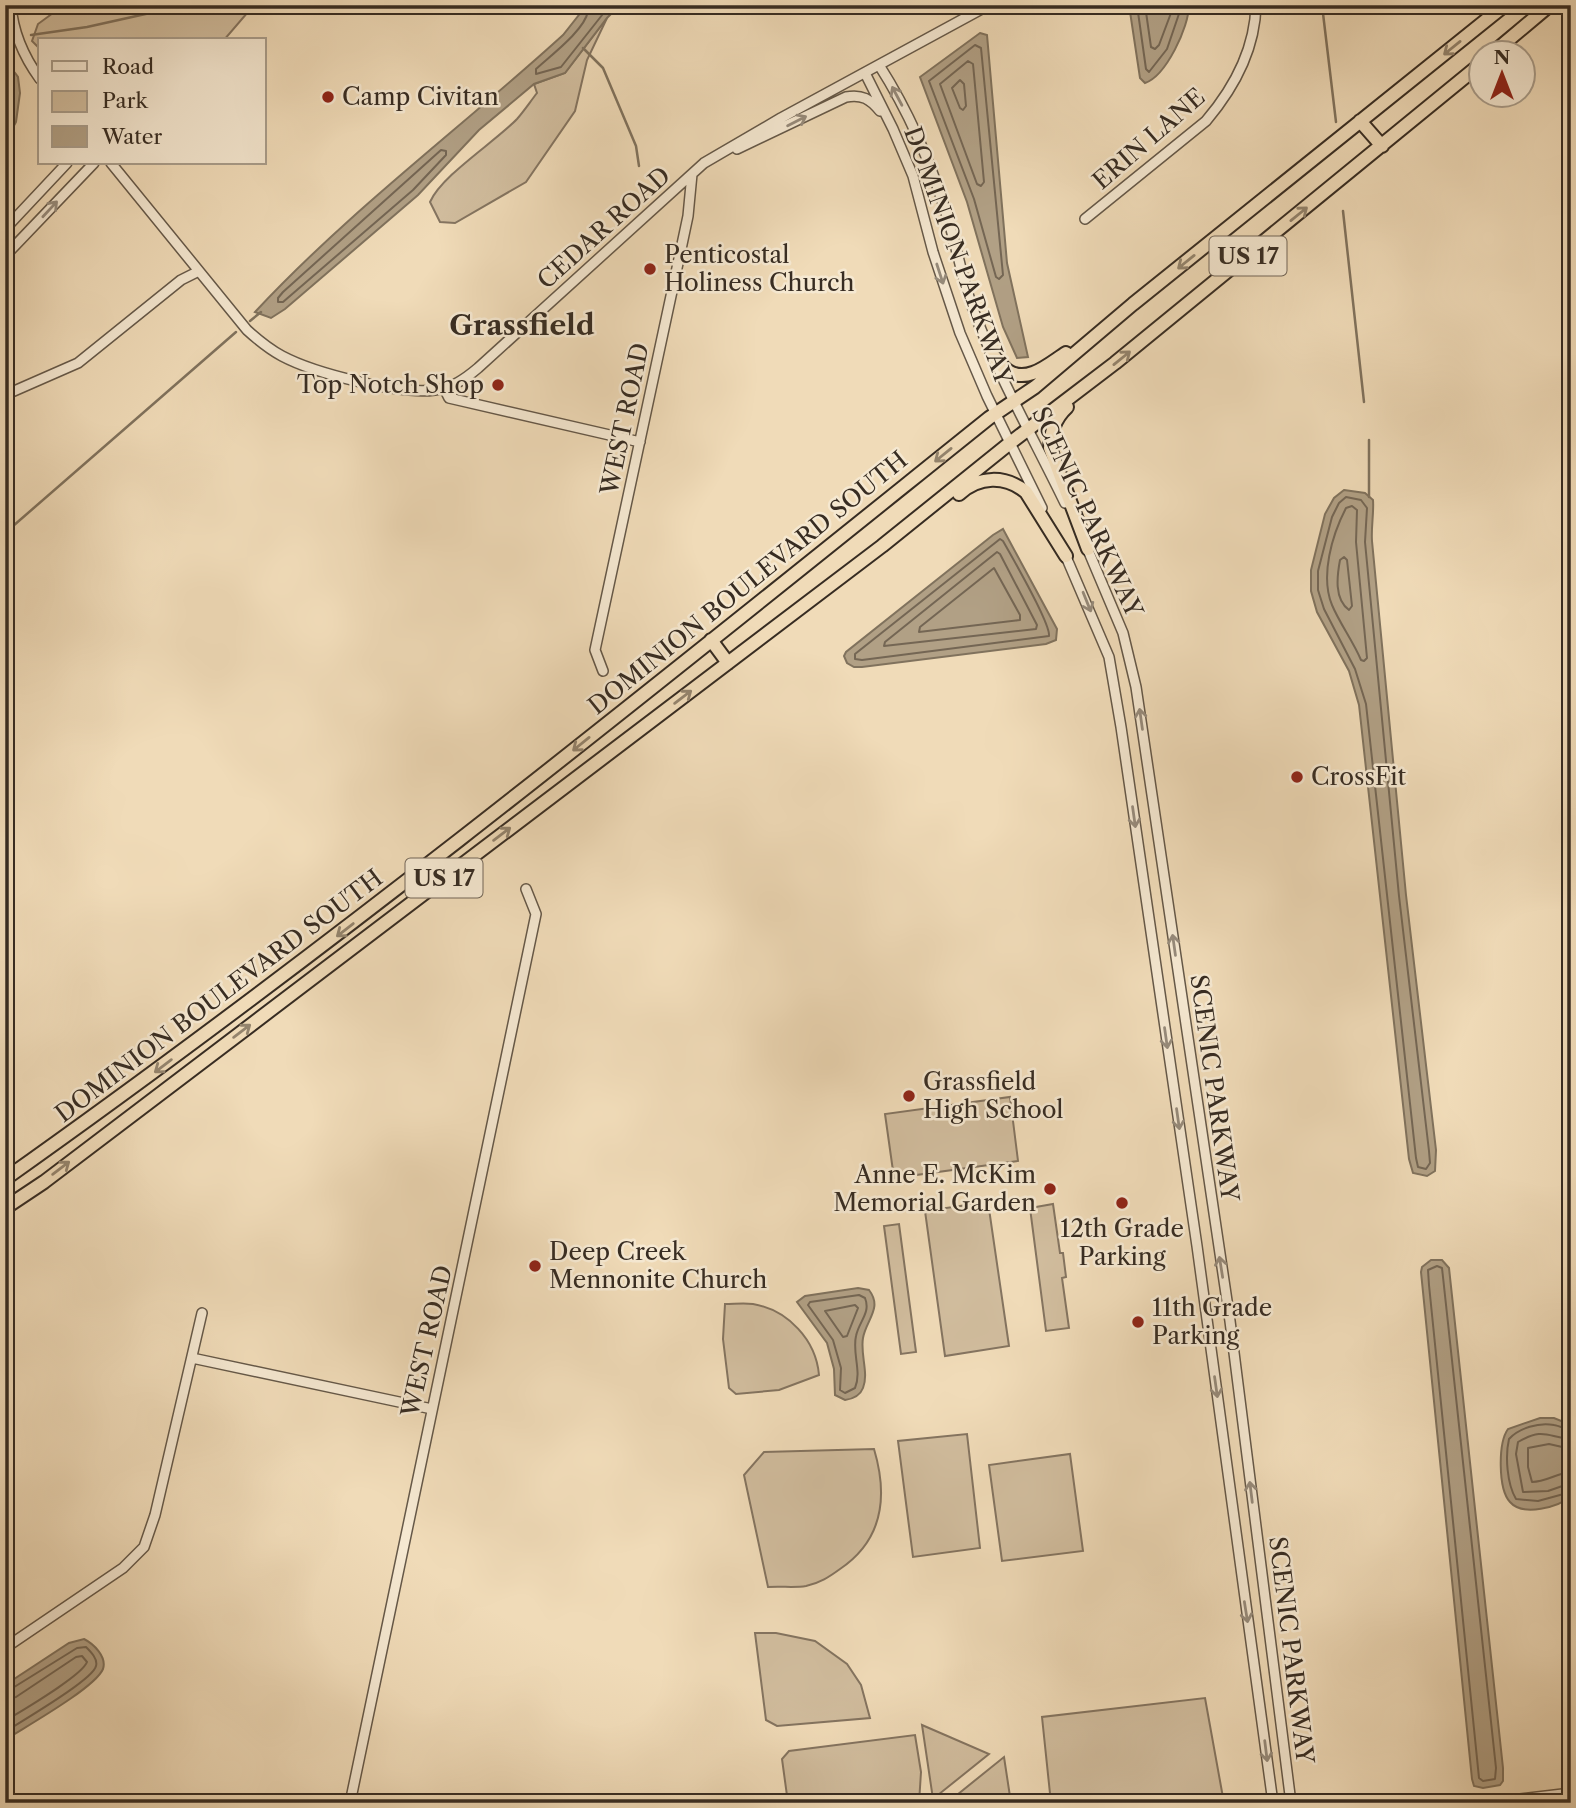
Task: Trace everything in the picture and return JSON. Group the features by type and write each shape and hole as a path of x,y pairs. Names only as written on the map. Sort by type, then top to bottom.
{"highway":[{"name":"DOMINION BOULEVARD SOUTH","path":"5,1179 292,970 997,413 1015,402 1506,5"},
{"path":"1511,38 1550,5"},
{"name":"US 17","path":"5,1208 55,1173 882,546 1010,443 1099,376 1468,75"},
{"path":"1360,121 1382,146"},
{"path":"992,354 1007,371 1019,375 1032,374 1105,328"},
{"path":"1088,549 1055,465 1050,448 1051,432 1059,415 1099,376"},
{"path":"906,527 933,516 965,489 979,482 1006,480 1026,492 1066,556"},
{"path":"711,640 728,663"}],"street":[{"path":"10,5 19,42 38,76"},
{"name":"CEDAR ROAD","path":"112,164 247,330 271,350 330,373 375,384 420,391 444,388 462,380 510,341 712,158 989,5"},
{"name":"ERIN LANE","path":"1085,219 1206,121 1222,102 1245,59 1256,5"},
{"name":"DOMINION PARKWAY","path":"879,65 896,91 923,149 947,216 972,308 1015,402"},
{"name":"DOMINION PARKWAY","path":"865,73 913,176 933,252 960,333 997,413"},
{"path":"712,158 854,96 870,99 889,122"},
{"path":"5,229 66,164"},
{"path":"5,256 93,164"},
{"name":"WEST ROAD","path":"603,671 595,650 688,216 692,174"},
{"path":"5,395 78,363 180,280 199,271"},
{"path":"444,388 449,398 640,442"},
{"name":"SCENIC PARKWAY","path":"1015,402 1088,549 1123,633 1138,698 1230,1321 1291,1803"},
{"name":"SCENIC PARKWAY","path":"997,413 1066,556 1109,657 1197,1246 1273,1803"},
{"name":"WEST ROAD","path":"350,1803 536,914 526,889"},
{"path":"5,1648 124,1569 144,1547 155,1515 202,1313"},
{"path":"192,1358 432,1409"},
{"path":"1486,1803 1571,1793"}],"green space":[{"path":"64,5 254,5 226,38 38,38 38,47 32,41 38,24"},
{"path":"607,18 587,60 575,111 526,182 455,223 440,222 430,202 436,192 457,170 517,119 537,93 534,84 565,73"},
{"path":"1010,1097 1018,1161 894,1178 885,1114"},
{"path":"988,1202 1009,1346 945,1356 925,1211"},
{"path":"1053,1204 1060,1253 1063,1253 1066,1277 1062,1278 1069,1328 1046,1331 1030,1208"},
{"path":"899,1224 916,1352 901,1354 884,1226"},
{"path":"725,1304 766,1307 788,1320 806,1339 817,1362 819,1375 779,1390 736,1394 729,1388 723,1339"},
{"path":"967,1434 980,1548 913,1557 898,1441"},
{"path":"874,1449 881,1484 881,1500 873,1531 865,1545 836,1572 811,1585 768,1587 744,1475 764,1452"},
{"path":"1070,1454 1083,1551 1002,1561 989,1465"},
{"path":"755,1633 776,1633 815,1641 847,1664 861,1685 870,1718 777,1726 766,1720"},
{"path":"1205,1698 1224,1803 1051,1803 1042,1717"},
{"path":"922,1725 989,1754 933,1799"},
{"path":"915,1735 921,1772 919,1803 788,1803 782,1759 789,1751"},
{"path":"1004,1757 1011,1803 947,1803"}],"water":[{"path":"556,5 620,5 565,73 534,84 479,130 418,195 285,309 271,318 255,312 328,239 563,35 582,11 570,6"},
{"path":"1129,5 1189,5 1181,38 1175,50 1161,71 1145,83 1140,78"},
{"path":"980,33 987,35 1007,263 1028,357 1017,358 1003,327 967,202 920,77"},
{"path":"5,46 9,65 18,77 20,93 16,122 9,135 5,136"},
{"path":"1344,490 1365,493 1373,500 1372,541 1406,895 1436,1150 1435,1171 1427,1176 1413,1173 1409,1159 1359,705 1349,671 1317,612 1311,591 1311,570 1325,514 1334,498"},
{"path":"1003,529 1057,629 1056,640 1046,644 862,667 847,663 844,656 846,652"},
{"path":"1431,1260 1442,1260 1449,1268 1503,1768 1503,1781 1500,1785 1483,1788 1474,1786 1472,1779 1421,1272 1422,1267"},
{"path":"858,1288 869,1290 873,1296 874,1308 863,1338 865,1382 856,1397 845,1400 835,1395 834,1369 827,1343 797,1302 805,1296"},
{"path":"1540,1418 1554,1418 1571,1425 1571,1496 1550,1507 1523,1509 1510,1502 1503,1487 1502,1444 1508,1429"},
{"path":"84,1639 92,1644 103,1660 103,1669 97,1677 74,1696 5,1740 5,1685 69,1643"}],"waterway":[{"path":"31,35 87,27 177,7 218,9 219,5"},
{"path":"1322,5 1336,122"},
{"path":"583,48 603,68 636,146 639,166"},
{"path":"1343,211 1364,402"},
{"path":"250,321 261,312"},
{"path":"5,533 236,332"},
{"path":"1369,440 1369,497"}],"place":[{"name":"Camp Civitan","path":"328,97"},
{"name":"Penticostal Holiness Church","path":"650,269"},
{"name":"Top Notch Shop","path":"498,385"},
{"name":"CrossFit","path":"1297,777"},
{"name":"Grassfield High School","path":"909,1096"},
{"name":"Anne E. McKim Memorial Garden","path":"1050,1189"},
{"name":"12th Grade Parking","path":"1122,1203"},
{"name":"Deep Creek Mennonite Church","path":"535,1266"},
{"name":"11th Grade Parking","path":"1138,1322"}],"district":[{"name":"Grassfield","path":"522,325"}]}
